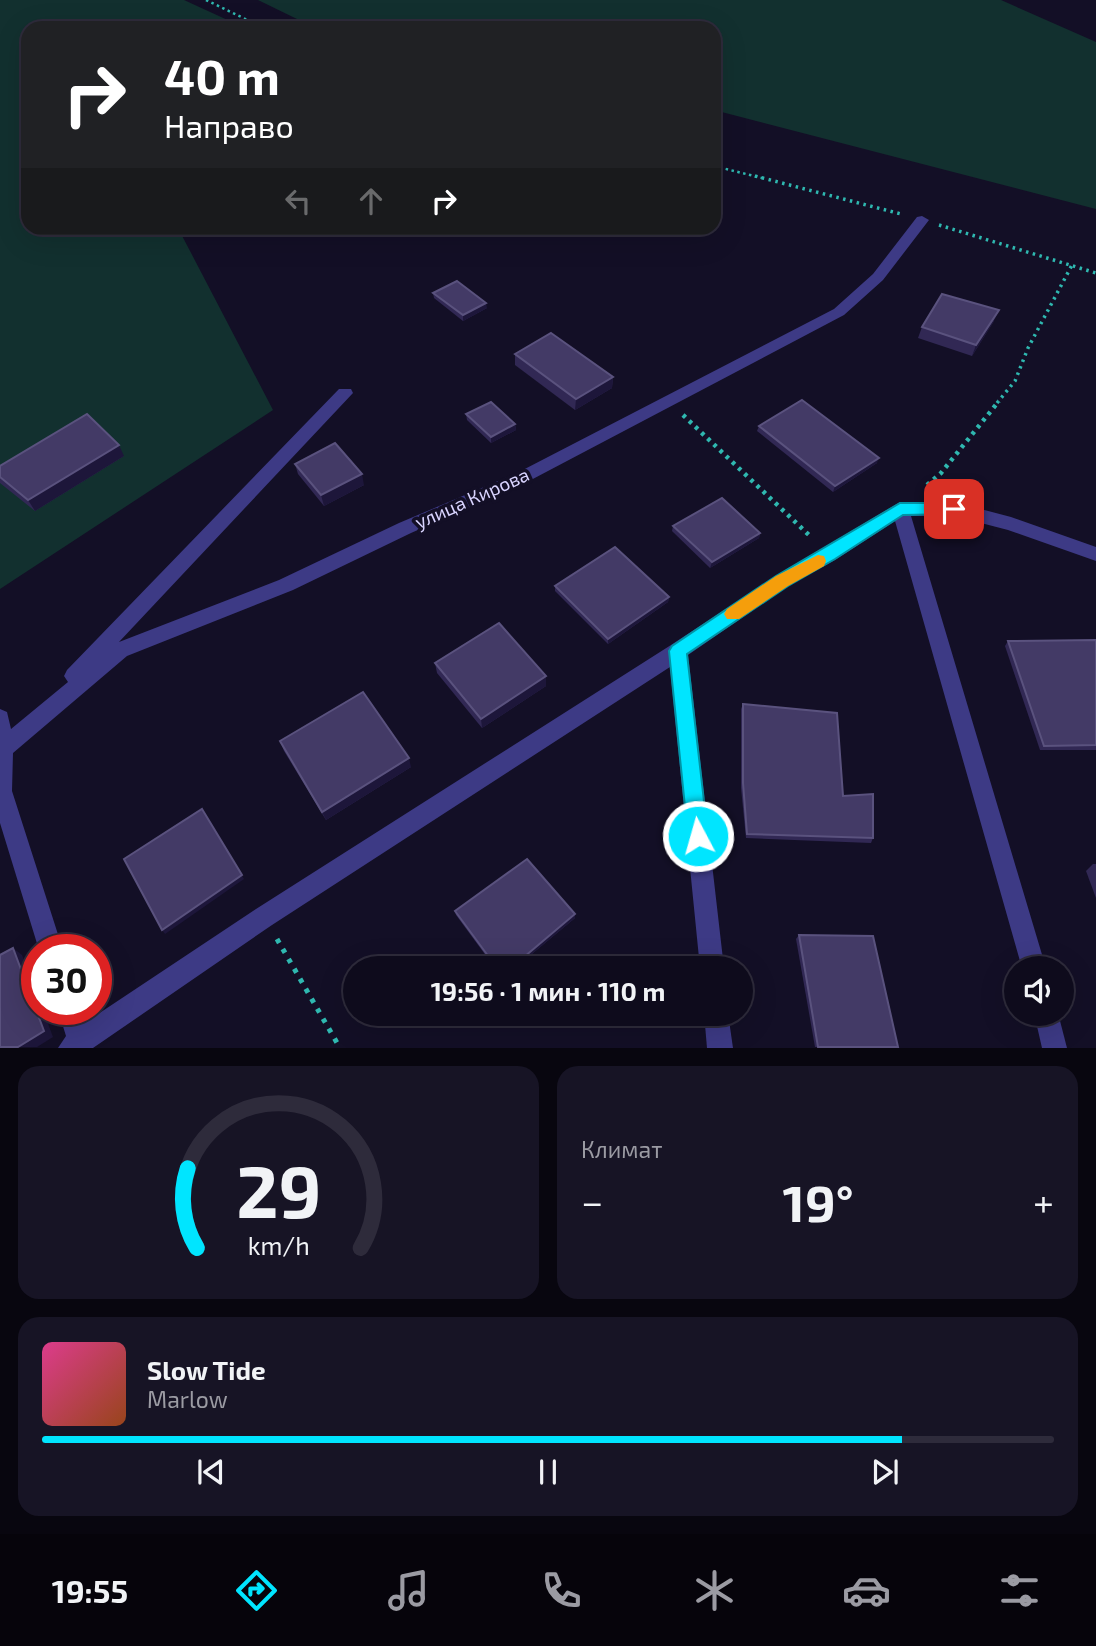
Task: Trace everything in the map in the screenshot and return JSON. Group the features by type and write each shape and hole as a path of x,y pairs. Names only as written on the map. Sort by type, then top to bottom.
{"street":[{"name":"улица Кирова","path":"3,749 120,650 286,585 405,527 523,477 839,312 878,277 922,220"},
{"path":"3,749 345,393"},
{"path":"900,509 1030,956"},
{"path":"72,1025 75,1044 264,917 678,651 782,581 829,555 900,509 954,509 1011,524 1096,554"},
{"path":"678,651 711,956"},
{"path":"0,718 3,749 1,791 46,934"},
{"path":"717,1026 720,1048"},
{"path":"1049,1026 1055,1048"}],"path":[{"path":"206,0 250,21"},
{"path":"900,509 941,473 1015,381 1028,348 1072,265"},
{"path":"668,400 829,555"},
{"path":"264,917 340,1048"}],"green space":[{"path":"0,0 184,0 230,21 21,21 21,235 182,235 273,410 0,589"},
{"path":"258,0 1001,0 1096,42 1096,209 721,112 721,21 289,21 297,19"}],"building":[{"path":"457,281 486,303 463,315 433,293"},
{"path":"942,294 999,310 976,345 922,327"},
{"path":"551,333 613,377 576,399 515,354"},
{"path":"802,400 879,458 835,486 759,426"},
{"path":"491,402 515,424 491,437 466,414"},
{"path":"87,414 119,445 28,500 0,477 0,466"},
{"path":"335,443 362,474 321,495 295,464"},
{"path":"722,498 760,533 712,562 673,526"},
{"path":"615,547 669,597 608,639 555,586"},
{"path":"499,623 546,676 481,719 435,663"},
{"path":"1096,640 1096,745 1044,746 1008,641"},
{"path":"363,692 409,758 322,812 280,741"},
{"path":"743,704 837,713 843,796 873,794 873,838 747,834 743,783"},
{"path":"202,809 242,875 162,930 124,859"},
{"path":"527,859 575,914 525,956 488,956 455,911"},
{"path":"799,935 873,936 898,1047 818,1047"},
{"path":"13,948 21,969 21,1025 42,1025 44,1031 18,1047 0,1047 0,955"}],"slow traffic":[{"path":"733,614 818,561"}],"route":[{"path":"698,836 678,651 782,581 829,555 900,509 954,509"}]}
